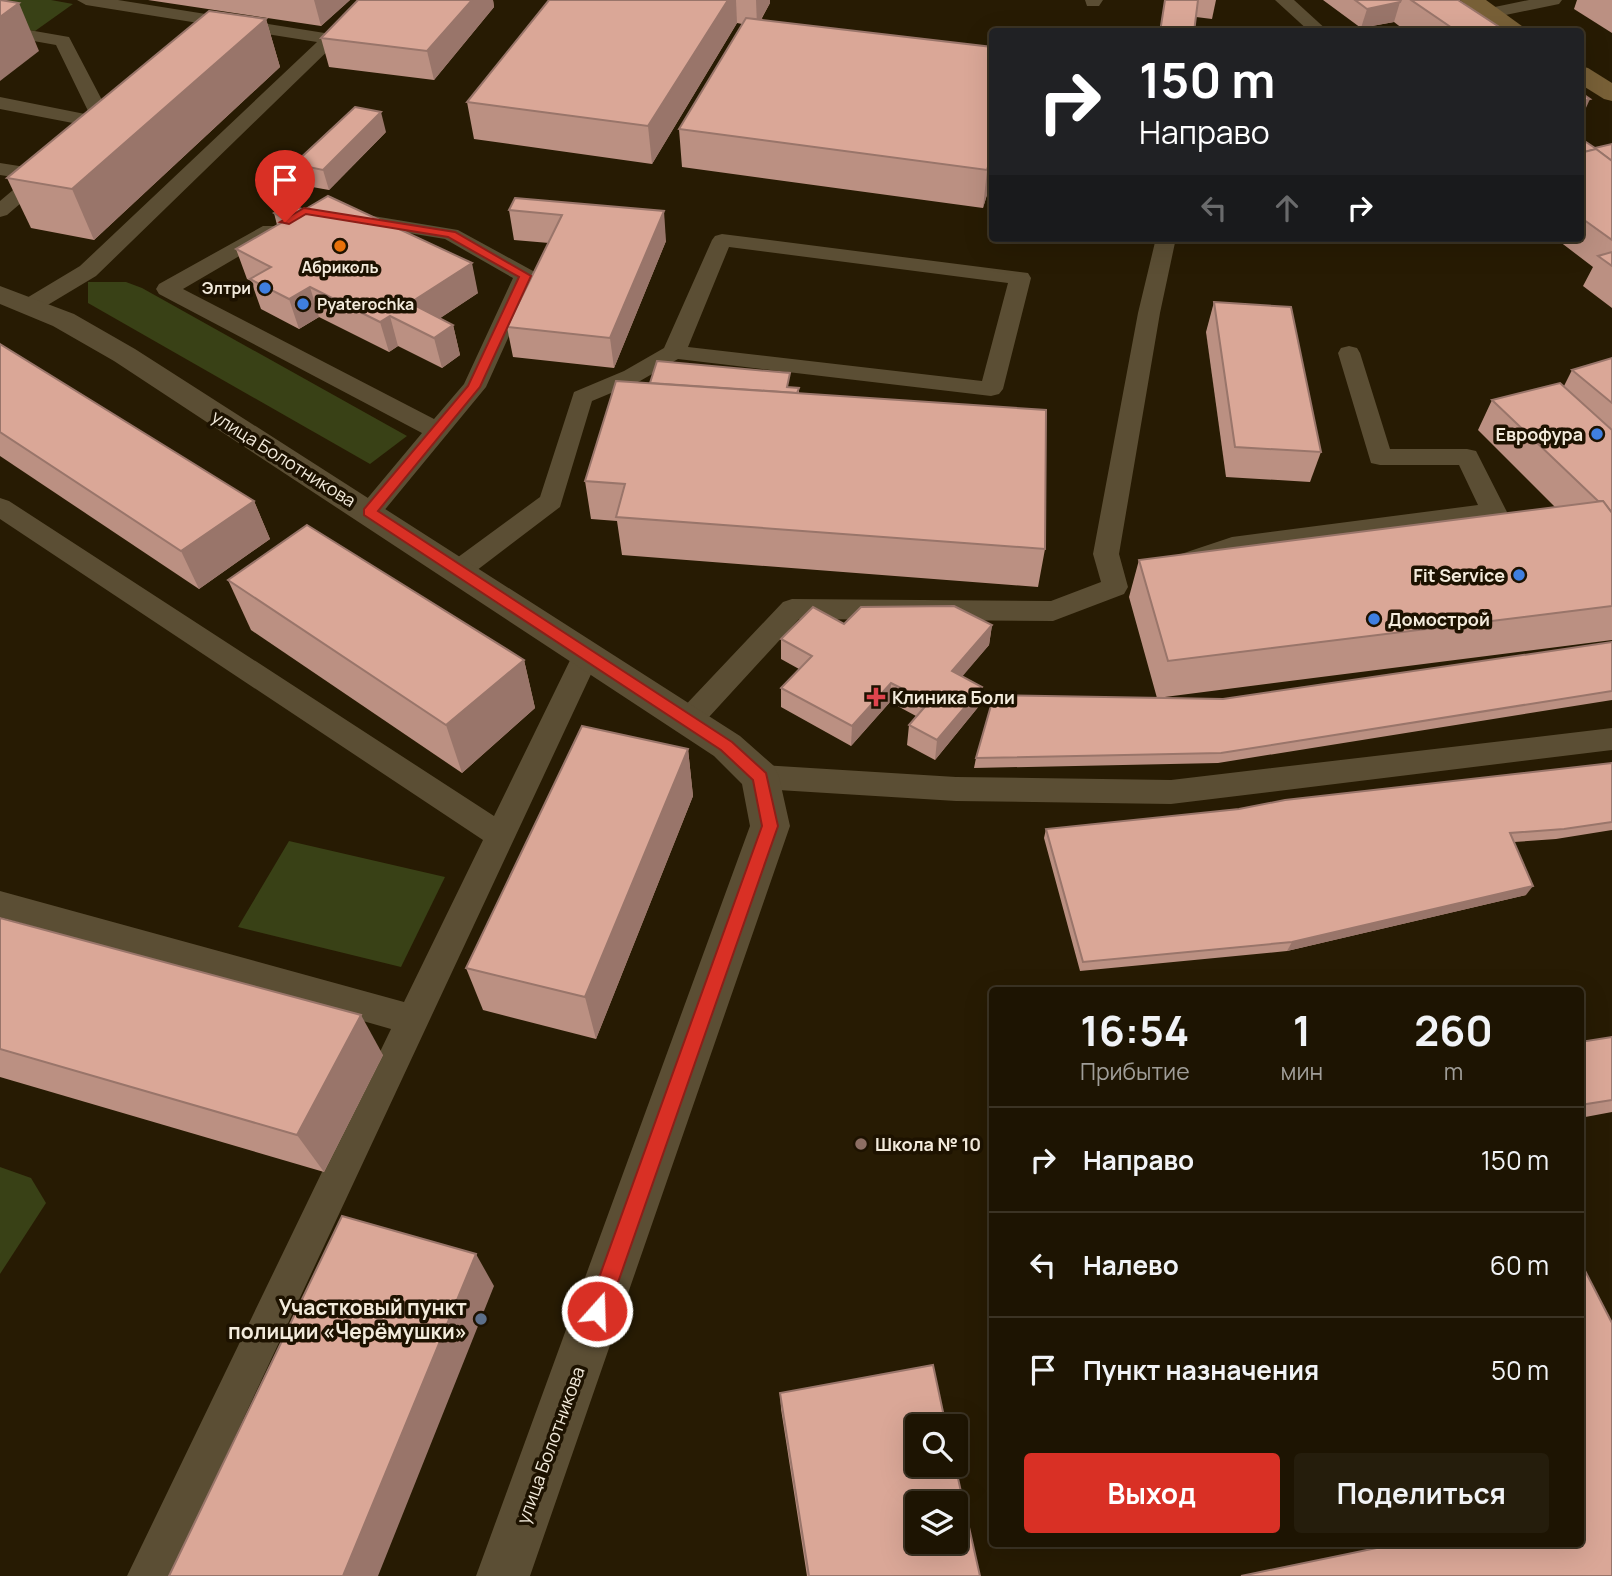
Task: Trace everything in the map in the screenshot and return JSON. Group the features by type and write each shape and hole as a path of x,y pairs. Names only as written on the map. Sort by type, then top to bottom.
{"main road":[{"path":"1471,0 1513,28"},
{"path":"1584,76 1612,94"}],"street":[{"name":"улица Болотникова","path":"0,294 33,304 84,331 369,512 727,746 760,777 770,826 503,1576"},
{"path":"0,321 33,304"}],"lane":[{"path":"33,304 88,271 331,40 86,0"},
{"path":"1284,0 1316,28"},
{"path":"1491,13 1553,0"},
{"path":"204,39 224,22"},
{"path":"0,30 62,41 104,123"},
{"path":"0,103 104,123"},
{"path":"84,141 124,107"},
{"path":"0,211 63,159"},
{"path":"0,169 43,176"},
{"path":"331,215 451,234 525,276 474,387 369,512"},
{"path":"293,217 167,289 437,431"},
{"path":"459,570 551,500 582,397 632,376 674,352 991,389 1020,278 722,240 674,352"},
{"path":"1136,579 1105,554 1149,313 1165,242"},
{"path":"688,721 792,608 1053,611 1231,545 1494,512 1467,457 1380,457 1349,353"},
{"path":"0,507 501,836"},
{"path":"148,1576 586,655"},
{"path":"760,777 956,789 1171,792 1612,738"},
{"path":"0,904 414,1020"}],"green space":[{"path":"2,0 51,0 73,4 35,31 0,25"},
{"path":"88,282 126,282 142,288 407,436 370,464 88,303"},
{"path":"289,841 445,877 401,967 238,927"},
{"path":"0,1167 31,1178 46,1203 0,1274"}],"building":[{"path":"0,0 19,3 0,17"},
{"path":"358,0 472,0 427,51 321,38"},
{"path":"549,0 728,0 648,126 467,102"},
{"path":"1165,0 1198,0 1194,28 1161,28"},
{"path":"1355,0 1401,0 1367,9"},
{"path":"1411,0 1458,0 1501,28 1452,28"},
{"path":"209,11 266,19 72,189 7,178"},
{"path":"746,18 989,47 987,170 679,129"},
{"path":"355,107 381,112 323,170 294,164"},
{"path":"1584,141 1595,148 1612,144 1612,161 1596,149 1584,152"},
{"path":"1596,149 1612,161 1612,240 1584,220 1584,152"},
{"path":"328,196 472,263 410,303 453,325 434,338 390,316 380,322 310,287 289,299 250,279 271,267 236,249 286,220 274,213 290,204 304,210"},
{"path":"515,198 664,211 610,338 507,327 562,215 509,210"},
{"path":"1612,252 1612,266 1598,256"},
{"path":"1214,302 1291,307 1321,452 1235,447"},
{"path":"0,344 254,501 181,551 0,432"},
{"path":"1612,358 1612,403 1572,370"},
{"path":"657,361 790,373 787,387 799,388 797,393 650,383"},
{"path":"616,381 1046,410 1045,549 616,517 625,484 585,481"},
{"path":"1560,383 1612,430 1612,513 1603,501 1598,501 1492,400"},
{"name":"Домострой","path":"1603,501 1612,513 1612,606 1168,661 1139,560"},
{"path":"307,525 524,660 446,725 228,580"},
{"name":"Клиника Боли","path":"954,606 992,625 952,671 982,687 937,740 909,725 929,702 891,683 852,726 781,688 812,656 781,639 813,607 844,624 861,607"},
{"path":"1612,642 1612,691 1221,753 976,758 994,695 1223,699"},
{"path":"582,726 688,749 585,997 466,968"},
{"path":"1612,763 1612,822 1510,833 1533,886 1292,942 1083,962 1046,829 1239,809 1285,800"},
{"path":"0,918 361,1015 297,1135 0,1049"},
{"path":"1612,1037 1612,1100 1584,1104 1584,1041"},
{"path":"342,1216 476,1254 343,1576 169,1576"},
{"path":"1584,1269 1612,1323 1612,1576 1241,1576 1381,1547 1584,1547"},
{"path":"933,1365 943,1414 905,1414 905,1477 958,1477 961,1491 905,1491 905,1554 968,1554 968,1523 980,1576 809,1576 780,1393"}],"place":[{"name":"Абриколь","path":"340,246"},
{"name":"Элтри","path":"265,288"},
{"name":"Pyaterochka","path":"303,304"},
{"name":"Еврофура","path":"1597,434"},
{"name":"Fit Service","path":"1519,575"},
{"name":"Домострой","path":"1374,619"},
{"name":"Клиника Боли","path":"876,697"},
{"name":"Школа № 10","path":"861,1144"},
{"name":"Участковый пункт полиции «Черёмушки»","path":"481,1319"}],"route":[{"path":"285,222 304,211 451,234 525,276 474,387 369,512 727,746 760,777 770,826 597,1311"}]}
